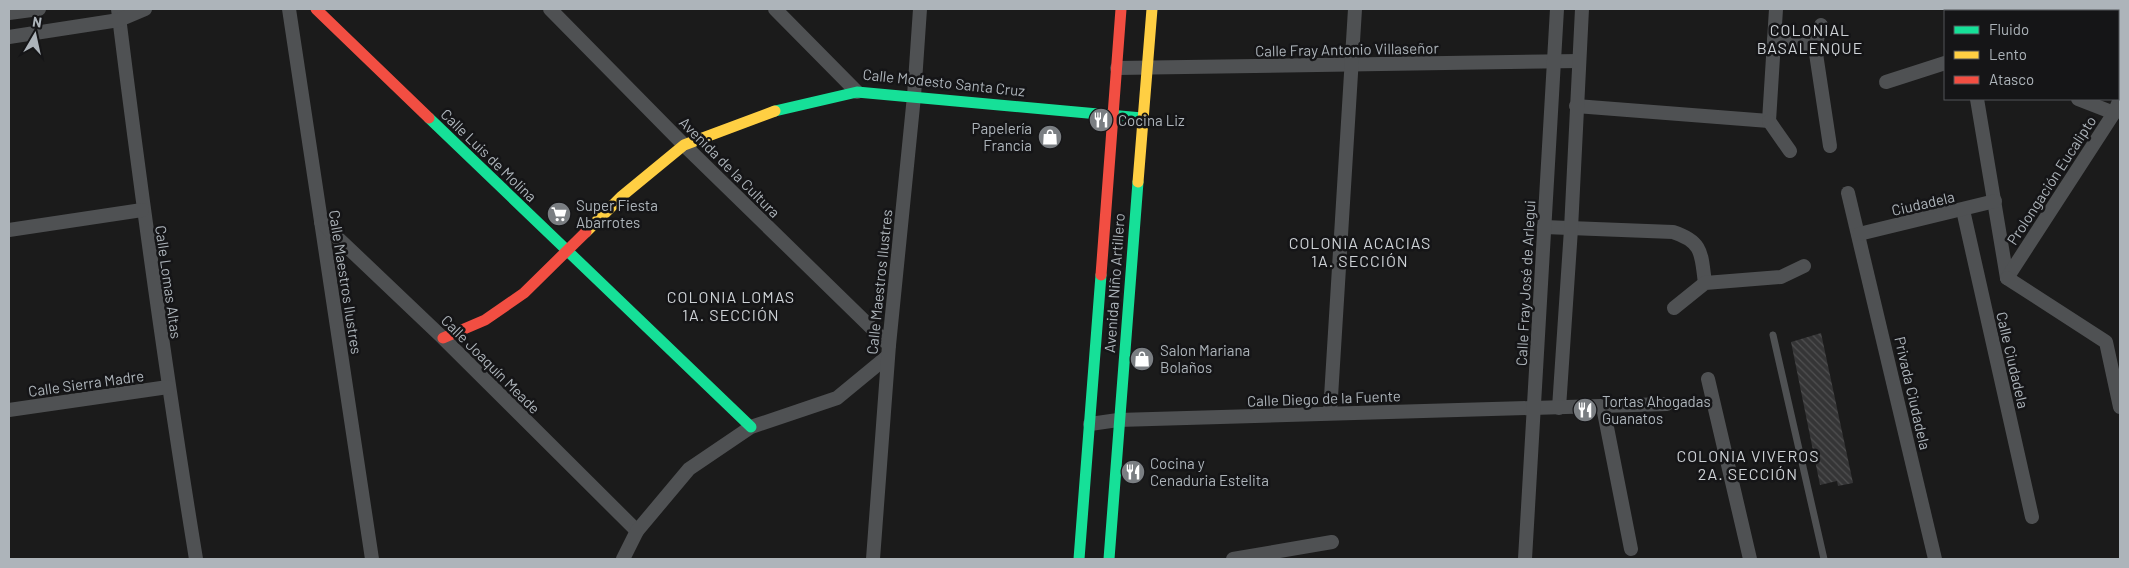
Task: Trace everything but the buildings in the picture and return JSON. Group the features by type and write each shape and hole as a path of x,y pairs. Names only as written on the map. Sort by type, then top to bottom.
{"street":[{"path":"9,13 39,9"},
{"path":"9,37 145,9"},
{"name":"Calle Maestros Ilustres","path":"289,9 372,559"},
{"name":"Calle Luis de Molina","path":"316,9 751,426"},
{"name":"Avenida de la Cultura","path":"550,9 888,351"},
{"name":"Calle Modesto Santa Cruz","path":"775,9 858,92 1142,118"},
{"name":"Calle Maestros Ilustres","path":"873,559 888,351 914,96 920,9"},
{"name":"Avenida Niño Artillero","path":"1079,559 1121,9"},
{"name":"Avenida Niño Artillero","path":"1109,559 1118,420 1152,9"},
{"path":"1330,414 1350,65 1355,9"},
{"name":"Calle Fray José de Arlegui","path":"1525,559 1557,9"},
{"path":"1559,408 1571,229 1582,9"},
{"path":"1776,9 1769,121 1790,151"},
{"name":"Calle Lomas Altas","path":"119,14 142,210 196,559"},
{"path":"1821,25 1815,47 1830,146"},
{"path":"1774,40 1815,47"},
{"name":"Calle Fray Antonio Villaseñor","path":"1116,68 1579,61"},
{"path":"1886,82 1944,63"},
{"path":"443,338 484,320 524,293 622,196 684,145 753,118 803,103 858,92"},
{"name":"Prolongación Eucalipto","path":"2007,278 2114,113 2120,99"},
{"path":"1976,100 2007,278 2106,342 2120,407"},
{"path":"2081,100 2114,113"},
{"path":"1576,106 1769,121"},
{"name":"Privada Ciudadela","path":"1848,193 1935,559"},
{"name":"Ciudadela","path":"1859,234 1995,201"},
{"path":"9,230 142,210"},
{"name":"Calle Ciudadela","path":"1964,210 2032,516"},
{"name":"Calle Joaquín Meade","path":"320,222 443,338 637,531"},
{"path":"1544,227 1673,232 1690,238 1700,248 1705,284"},
{"path":"1674,308 1705,284 1781,277 1804,266"},
{"path":"623,559 637,531 690,469 751,426 838,398 888,351"},
{"path":"1708,379 1750,559"},
{"name":"Calle Sierra Madre","path":"9,410 168,387"},
{"name":"Calle Diego de la Fuente","path":"1090,424 1118,420 1667,404"},
{"path":"1603,406 1631,549"},
{"path":"1233,559 1332,542"}],"lane":[{"path":"1773,335 1824,559"}],"traffic: fast":[{"path":"775,111 857,92 1142,118"},
{"path":"429,118 751,427"},
{"path":"1109,559 1138,182"},
{"path":"1079,559 1101,275"}],"traffic: slow":[{"path":"1138,182 1152,9"},
{"path":"586,232 622,196 684,145 775,111"}],"traffic: jam":[{"path":"316,9 429,118"},
{"path":"1101,275 1121,9"},
{"path":"443,338 485,320 524,293 586,232"}],"place":[{"name":"Cocina Liz","path":"1101,120"},
{"name":"Papelería Francia","path":"1050,137"},
{"name":"Super Fiesta Abarrotes","path":"559,214"},
{"name":"Salon Mariana Bolaños","path":"1142,359"},
{"name":"Tortas Ahogadas Guanatos","path":"1585,410"},
{"name":"Cocina y Cenaduria Estelita","path":"1133,472"}],"district":[{"name":"COLONIAL BASALENQUE","path":"1810,38"},
{"name":"COLONIA ACACIAS 1A. SECCIÓN","path":"1360,251"},
{"name":"COLONIA LOMAS 1A. SECCIÓN","path":"731,305"},
{"name":"COLONIA VIVEROS 2A. SECCIÓN","path":"1748,464"}]}
